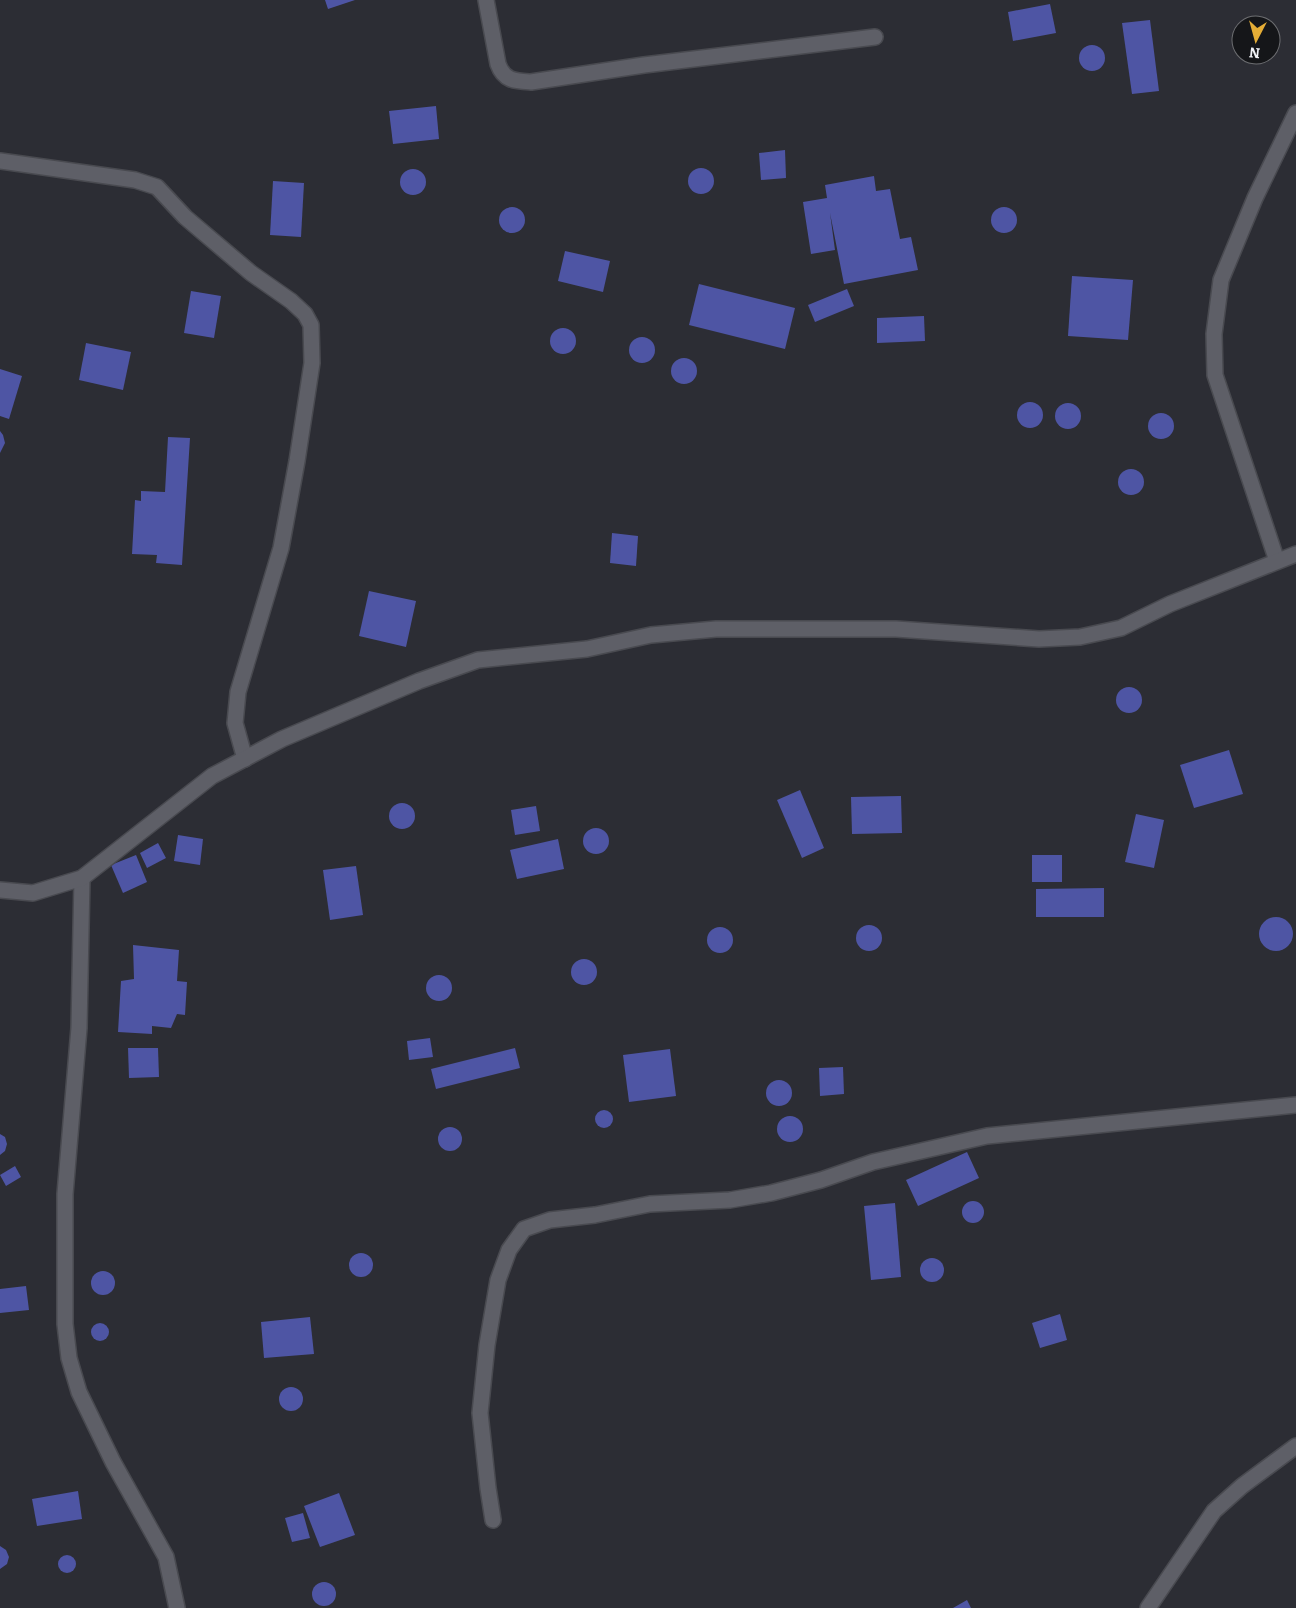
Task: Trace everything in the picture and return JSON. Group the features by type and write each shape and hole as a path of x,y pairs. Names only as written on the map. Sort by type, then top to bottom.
{"street":[{"path":"486,0 500,72 507,78 516,81 531,82 644,65 875,37"},
{"path":"1277,561 1215,376 1214,334 1221,280 1255,198 1296,113"},
{"path":"0,161 135,180 156,187 185,217 244,266 291,301 305,314 311,325 312,363 281,548 238,692 235,723 245,759"},
{"path":"0,890 33,893 82,878 212,776 282,739 419,681 478,660 586,649 651,635 716,629 896,629 1039,638 1080,637 1121,628 1170,604 1296,554"},
{"path":"82,878 79,1028 65,1194 65,1324 69,1358 79,1392 113,1462 166,1557 177,1608"},
{"path":"493,1520 480,1413 487,1345 498,1280 509,1250 524,1230 550,1220 595,1215 650,1204 730,1200 771,1193 820,1180 873,1162 987,1136 1296,1104"},
{"path":"1148,1608 1214,1511 1242,1486 1296,1446"}],"building":[{"path":"325,0 355,0 328,9"},
{"path":"1050,4 1056,33 1013,41 1008,12"},
{"path":"1150,20 1159,91 1132,94 1122,23"},
{"path":"1092,45 1101,49 1105,58 1101,67 1092,71 1083,67 1079,58 1083,49"},
{"path":"436,106 439,139 393,144 389,111"},
{"path":"785,150 786,178 761,180 759,153"},
{"path":"701,168 710,172 714,181 710,190 701,194 692,190 688,181 692,172"},
{"path":"413,169 422,173 426,182 422,191 413,195 404,191 400,182 404,173"},
{"path":"874,176 876,191 890,189 900,239 911,237 918,270 844,284 830,213 835,250 811,254 803,202 827,198 825,185"},
{"path":"273,181 304,183 301,237 270,235"},
{"path":"512,207 521,211 525,220 521,229 512,233 503,229 499,220 503,211"},
{"path":"1004,207 1013,211 1017,220 1013,229 1004,233 995,229 991,220 995,211"},
{"path":"565,251 610,261 603,292 558,281"},
{"path":"1072,276 1133,280 1128,340 1068,336"},
{"path":"699,284 795,308 785,349 689,325"},
{"path":"847,289 854,306 815,322 808,305"},
{"path":"191,291 221,296 214,338 184,333"},
{"path":"924,316 925,341 877,343 877,318"},
{"path":"563,328 572,332 576,341 572,350 563,354 554,350 550,341 554,332"},
{"path":"642,337 651,341 655,350 651,359 642,363 633,359 629,350 633,341"},
{"path":"86,343 131,352 123,390 79,380"},
{"path":"684,358 693,362 697,371 693,380 684,384 675,380 671,371 675,362"},
{"path":"0,369 22,376 9,419 0,416"},
{"path":"1030,402 1039,406 1043,415 1039,424 1030,428 1021,424 1017,415 1021,406"},
{"path":"1068,403 1077,407 1081,416 1077,425 1068,429 1059,425 1055,416 1059,407"},
{"path":"1161,413 1170,417 1174,426 1170,435 1161,439 1152,435 1148,426 1152,417"},
{"path":"0,431 5,443 0,453"},
{"path":"168,437 190,438 182,565 156,563 157,555 132,554 135,500 141,501 141,491 165,492"},
{"path":"1131,469 1140,473 1144,482 1140,491 1131,495 1122,491 1118,482 1122,473"},
{"path":"612,533 638,536 636,566 610,563"},
{"path":"369,591 416,601 406,647 359,636"},
{"path":"1129,687 1138,691 1142,700 1138,709 1129,713 1120,709 1116,700 1120,691"},
{"path":"1229,750 1243,794 1194,808 1180,765"},
{"path":"800,790 824,848 802,858 777,800"},
{"path":"901,796 902,833 852,834 851,797"},
{"path":"402,803 411,807 415,816 411,825 402,829 393,825 389,816 393,807"},
{"path":"536,806 540,831 515,835 511,810"},
{"path":"1136,814 1164,820 1154,868 1125,862"},
{"path":"596,828 605,832 609,841 605,850 596,854 587,850 583,841 587,832"},
{"path":"178,835 203,839 200,865 174,861"},
{"path":"558,839 564,869 517,879 510,850"},
{"path":"158,843 166,858 147,868 140,853"},
{"path":"136,855 147,882 123,893 111,865"},
{"path":"1032,855 1062,855 1062,882 1032,882"},
{"path":"356,866 363,915 330,920 323,870"},
{"path":"1104,888 1104,917 1036,917 1036,889"},
{"path":"1276,917 1283,918 1288,922 1292,927 1292,941 1288,946 1283,950 1276,951 1269,950 1264,946 1260,941 1259,934 1260,927 1264,922 1269,918"},
{"path":"869,925 878,929 882,938 878,947 869,951 860,947 856,938 860,929"},
{"path":"720,927 729,931 733,940 729,949 720,953 711,949 707,940 711,931"},
{"path":"133,945 179,950 177,981 187,982 185,1015 177,1014 171,1028 152,1026 152,1034 118,1032 121,981 134,979"},
{"path":"584,959 593,963 597,972 593,981 584,985 575,981 571,972 575,963"},
{"path":"439,975 448,979 452,988 448,997 439,1001 430,997 426,988 430,979"},
{"path":"430,1038 433,1057 409,1060 407,1041"},
{"path":"128,1048 158,1048 159,1077 129,1078"},
{"path":"515,1048 520,1068 436,1089 431,1069"},
{"path":"670,1049 676,1096 629,1102 623,1055"},
{"path":"843,1067 844,1094 820,1096 819,1068"},
{"path":"779,1080 788,1084 792,1093 788,1102 779,1106 770,1102 766,1093 770,1084"},
{"path":"604,1110 610,1113 613,1119 610,1125 604,1128 598,1125 595,1119 598,1113"},
{"path":"790,1116 799,1120 803,1129 799,1138 790,1142 781,1138 777,1129 781,1120"},
{"path":"450,1127 458,1131 462,1139 458,1147 450,1151 442,1147 438,1139 442,1131"},
{"path":"0,1134 5,1137 7,1144 5,1151 0,1155"},
{"path":"967,1152 979,1178 918,1206 906,1180"},
{"path":"15,1166 21,1177 6,1186 0,1175"},
{"path":"973,1201 981,1204 984,1212 981,1220 973,1223 965,1220 962,1212 965,1204"},
{"path":"895,1203 901,1277 871,1280 864,1206"},
{"path":"361,1253 369,1257 373,1265 369,1273 361,1277 353,1273 349,1265 353,1257"},
{"path":"932,1258 940,1262 944,1270 940,1278 932,1282 924,1278 920,1270 924,1262"},
{"path":"103,1271 111,1275 115,1283 111,1291 103,1295 95,1291 91,1283 95,1275"},
{"path":"26,1286 29,1310 0,1313 0,1289"},
{"path":"1060,1314 1067,1340 1040,1348 1032,1323"},
{"path":"310,1317 314,1354 264,1358 261,1322"},
{"path":"100,1323 106,1326 109,1332 106,1338 100,1341 94,1338 91,1332 94,1326"},
{"path":"291,1387 299,1391 303,1399 299,1407 291,1411 283,1407 279,1399 283,1391"},
{"path":"78,1491 82,1519 37,1526 32,1499"},
{"path":"339,1493 355,1535 320,1547 304,1506"},
{"path":"303,1513 310,1538 292,1542 285,1518"},
{"path":"0,1546 6,1550 9,1557 7,1564 0,1569"},
{"path":"67,1555 73,1558 76,1564 73,1570 67,1573 61,1570 58,1564 61,1558"},
{"path":"324,1582 332,1586 336,1594 332,1602 324,1606 316,1602 312,1594 316,1586"},
{"path":"967,1600 971,1608 953,1608"}]}
